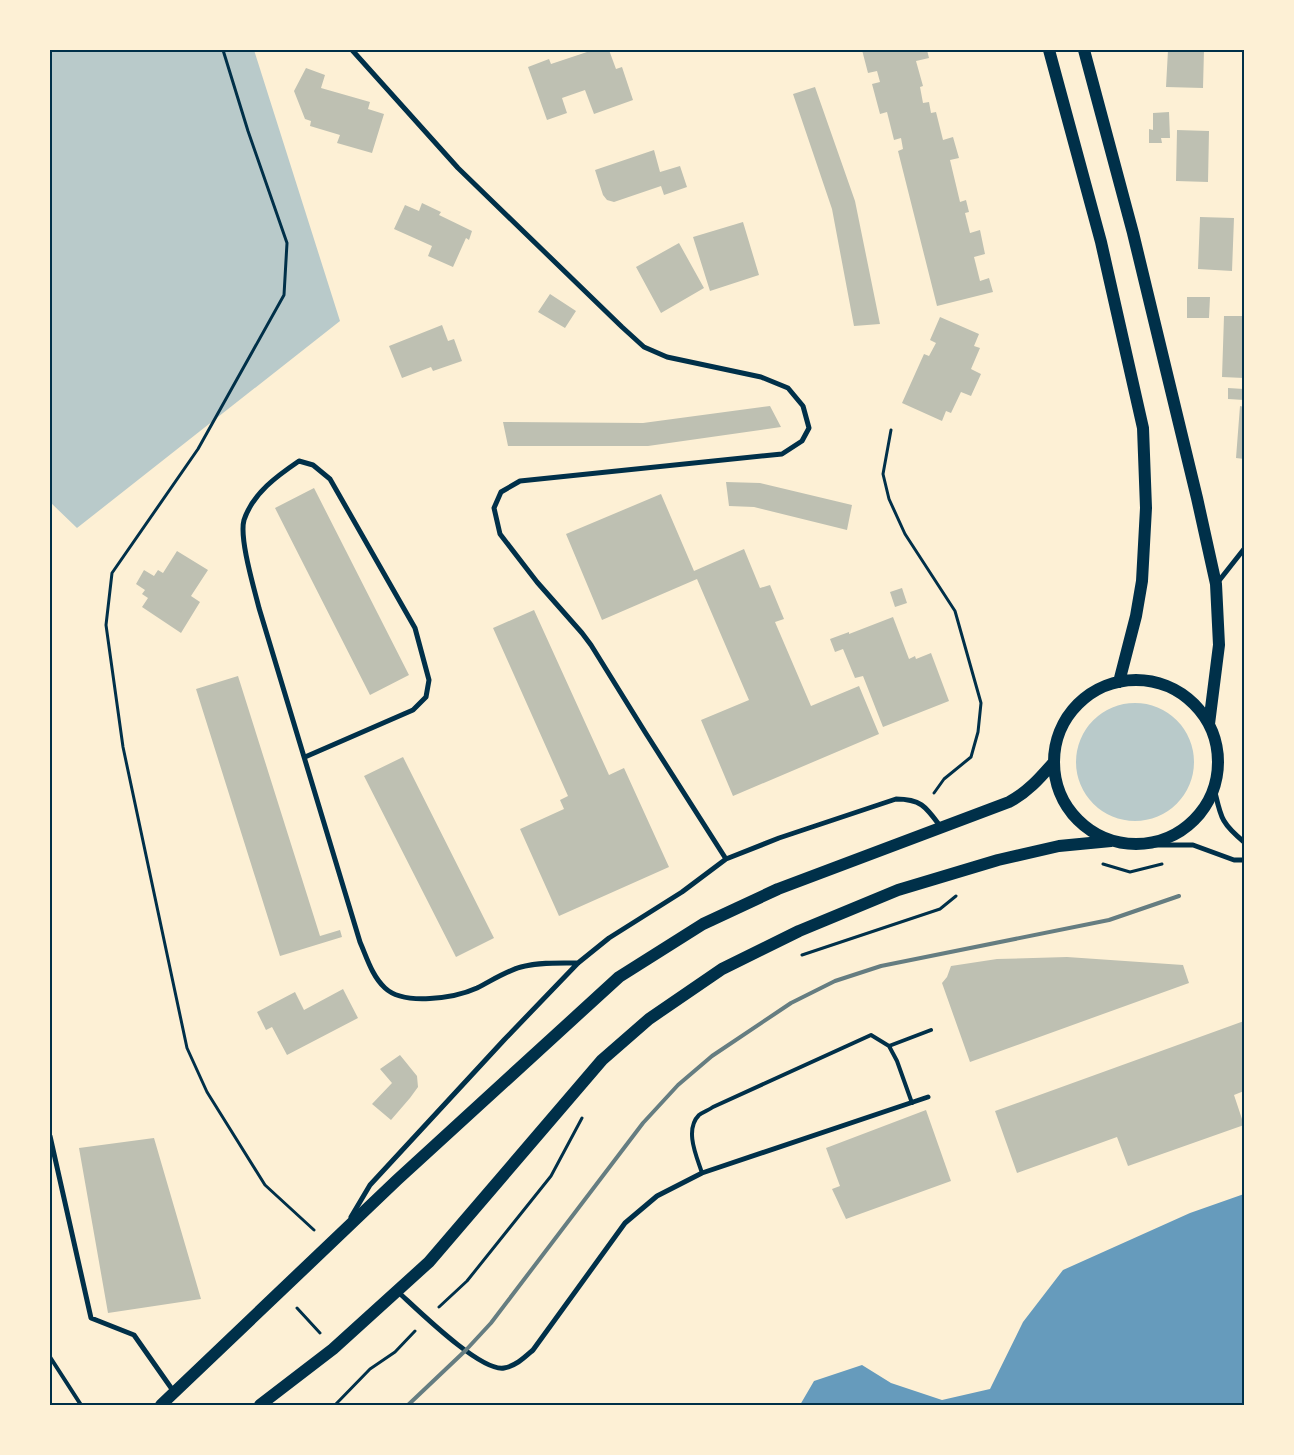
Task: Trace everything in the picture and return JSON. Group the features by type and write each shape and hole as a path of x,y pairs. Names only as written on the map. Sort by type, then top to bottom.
{"main road":[{"path":"1049,50 1100,242 1143,428 1146,508 1142,581 1119,682"},
{"path":"1084,50 1135,243 1216,584 1219,645 1209,724"},
{"path":"260,1405 334,1349 429,1262 602,1060 649,1020 722,969 799,931 898,890 998,860 1059,846 1111,841 1139,845 1164,840 1186,828 1203,810 1214,788 1218,755 1209,724 1196,706 1180,693 1161,684 1140,680 1119,682 1098,689 1080,702 1066,719 1057,740 1054,762 1058,788 1070,811 1088,829 1111,841"},
{"path":"161,1405 397,1180 619,977 703,924 778,889 1009,802 1024,794 1054,762"}],"street":[{"path":"352,50 458,168 644,346 666,357 761,378 788,388 804,406 809,428 802,441 782,454 520,481 501,492 494,508 500,534 537,582 591,645 644,732 726,859"},
{"path":"304,757 413,710 426,697 429,680 415,628 330,479 313,465 299,461 274,479 257,496 244,521 245,552 259,608 304,757 360,942 375,977 387,990 409,998 433,1000 474,989 520,967 541,964 578,963"},
{"path":"1216,584 1244,549"},
{"path":"1214,788 1221,816 1227,828 1244,842"},
{"path":"342,1232 370,1185 578,963 609,938 682,892 726,859 779,838 896,799 911,799 926,806 942,828"},
{"path":"1139,845 1193,845 1234,860 1244,860"},
{"path":"397,1291 466,1350 491,1366 504,1368 519,1362 533,1350 625,1222 656,1196 702,1174 928,1097"},
{"path":"50,1136 91,1318 134,1336 174,1392"}],"lane":[{"path":"888,1046 931,1030"},
{"path":"702,1174 693,1143 692,1126 699,1116 713,1107 871,1035 888,1046 897,1061 912,1103"},
{"path":"50,1357 81,1405"}],"path":[{"path":"223,50 248,132 287,243 284,295 198,449 112,573 106,625 124,747 187,1048 207,1092 265,1185 330,1244"},
{"path":"890,430 883,474 889,499 905,534 955,611 981,703 978,732 971,757 944,779 926,806"},
{"path":"1097,862 1130,872 1164,863"},
{"path":"799,956 940,908 963,890"},
{"path":"335,1405 370,1369 395,1352 427,1318 468,1280 551,1176 582,1117"},
{"path":"297,1308 325,1338"}],"shaded area":[{"path":"50,50 254,50 340,321 77,528 50,502"},
{"path":"1135,703 1158,707 1177,720 1190,739 1194,762 1190,785 1177,804 1158,817 1135,821 1112,817 1093,804 1080,785 1076,762 1080,739 1093,720 1112,707"}],"water":[{"path":"1244,1194 1244,1405 800,1405 814,1381 862,1365 891,1383 942,1400 990,1389 1023,1322 1063,1270 1190,1213"}],"building":[{"path":"587,50 609,50 616,69 622,67 633,100 594,114 585,90 562,98 567,113 547,120 528,67 549,59 551,64 587,52"},
{"path":"862,50 927,50 929,58 916,61 923,86 920,87 923,103 929,102 931,113 936,112 943,140 953,137 959,158 950,160 960,202 966,200 969,212 965,213 970,233 980,230 985,254 974,257 980,281 989,278 993,292 937,306 898,151 903,149 901,138 894,140 887,112 880,114 872,84 880,82 877,71 868,73"},
{"path":"1168,50 1204,50 1203,88 1166,87"},
{"path":"306,68 325,75 321,88 370,102 368,109 384,114 372,153 337,143 340,135 310,126 311,121 305,119 294,91"},
{"path":"815,87 855,201 880,324 854,326 832,209 793,94"},
{"path":"1169,112 1170,138 1161,138 1162,143 1149,143 1149,129 1153,130 1153,113"},
{"path":"1177,130 1209,131 1208,182 1176,181"},
{"path":"654,150 660,172 680,166 687,187 664,195 661,186 614,202 607,200 603,195 595,170"},
{"path":"422,203 441,212 439,215 472,231 469,240 466,238 453,267 428,256 432,246 394,229 405,205 419,211"},
{"path":"1200,217 1234,218 1232,271 1198,269"},
{"path":"743,222 759,275 710,291 693,237"},
{"path":"679,243 704,288 661,313 636,267"},
{"path":"550,294 576,311 565,328 538,312"},
{"path":"1187,297 1210,297 1209,318 1187,318"},
{"path":"1224,316 1244,316 1244,378 1222,377"},
{"path":"940,317 979,334 974,346 980,348 971,369 981,374 971,396 961,392 951,413 946,411 942,421 902,403 924,354 929,356 936,343 930,340"},
{"path":"442,325 448,341 454,339 462,361 433,371 431,367 402,378 389,346"},
{"path":"1228,388 1244,389 1244,400 1228,399"},
{"path":"770,406 781,427 648,446 508,446 503,422 643,423"},
{"path":"1240,406 1244,407 1244,459 1236,458"},
{"path":"726,482 760,483 852,505 847,530 754,507 729,506"},
{"path":"314,488 409,675 370,695 275,508"},
{"path":"661,494 694,571 744,549 760,588 770,585 784,619 775,622 811,706 859,686 879,734 733,796 701,720 749,700 697,579 602,620 566,534"},
{"path":"177,551 208,570 191,596 200,602 181,633 142,607 148,598 142,594 145,590 136,584 144,570 154,576 158,570 163,573"},
{"path":"902,588 907,603 895,607 890,592"},
{"path":"534,610 609,775 624,768 669,867 559,916 520,829 564,809 560,800 568,796 493,628"},
{"path":"893,617 909,659 915,656 916,659 931,653 949,701 883,727 863,676 855,678 843,649 835,652 830,639 849,632 849,634"},
{"path":"238,676 320,936 340,930 342,937 280,956 196,689"},
{"path":"403,757 494,938 456,957 364,776"},
{"path":"1067,957 1183,965 1189,983 970,1062 942,983 947,977 951,966 997,959"},
{"path":"343,989 358,1018 287,1055 272,1027 266,1030 257,1012 295,992 304,1010"},
{"path":"1244,1021 1244,1091 1234,1095 1244,1125 1128,1166 1117,1137 1017,1173 995,1111"},
{"path":"400,1055 417,1076 418,1087 391,1120 372,1104 392,1083 380,1069"},
{"path":"926,1110 951,1181 846,1219 832,1189 840,1186 826,1148"},
{"path":"154,1138 201,1299 108,1313 79,1148"}],"railway":[{"path":"408,1405 466,1350 491,1323 643,1123 678,1085 712,1056 791,1003 835,981 881,966 1109,920 1179,896"}]}
